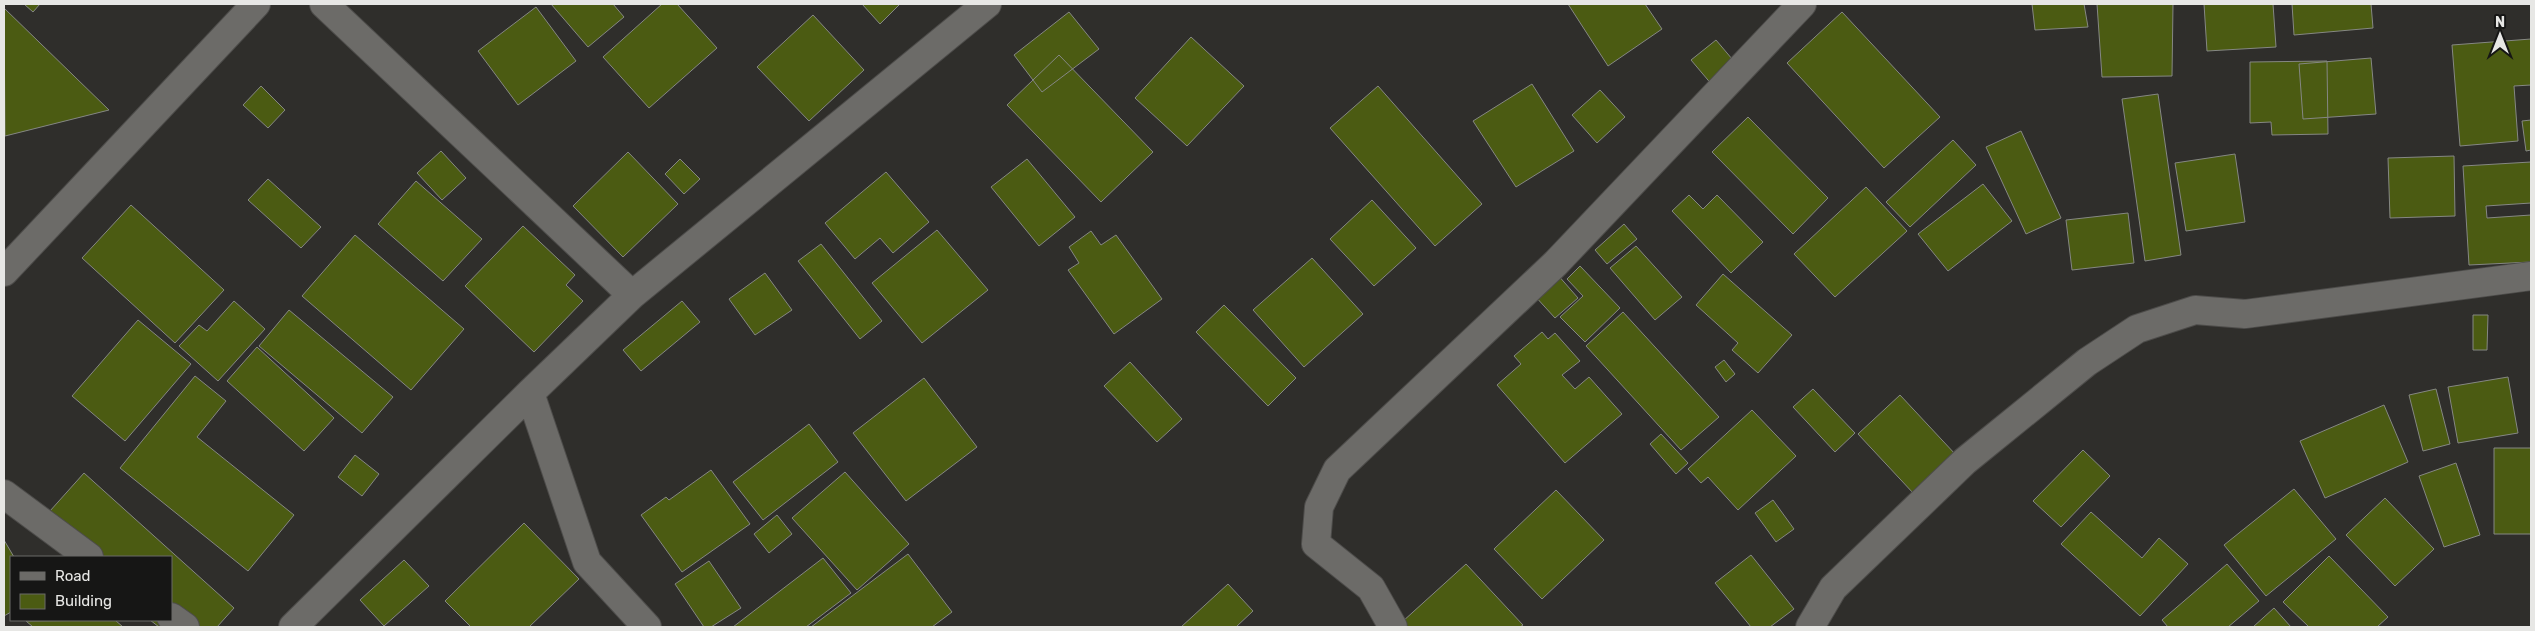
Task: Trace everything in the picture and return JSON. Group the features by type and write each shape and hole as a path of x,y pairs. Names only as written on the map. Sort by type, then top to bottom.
{"street":[{"path":"4,272 256,4"},
{"path":"324,4 632,295"},
{"path":"294,627 530,393 632,295 987,4"},
{"path":"1393,627 1370,588 1316,544 1319,507 1338,470 1556,263 1802,4"},
{"path":"1810,627 1833,588 1966,461 2087,362 2137,329 2195,310 2245,314 2531,276"},
{"path":"530,393 587,562 646,627"},
{"path":"4,494 89,556"},
{"path":"172,618 185,627"}],"building":[{"path":"24,4 40,4 33,12"},
{"path":"551,4 613,4 624,17 588,47"},
{"path":"662,4 677,4 717,48 649,108 603,57"},
{"path":"862,4 900,4 880,24"},
{"path":"1568,4 1645,4 1662,29 1608,66"},
{"path":"2032,4 2084,4 2088,27 2035,30"},
{"path":"2097,4 2173,4 2172,76 2102,77"},
{"path":"2204,4 2273,4 2276,47 2207,51"},
{"path":"2292,4 2371,4 2373,28 2294,35"},
{"path":"536,7 576,61 518,105 478,51"},
{"path":"4,8 109,110 5,136"},
{"path":"1069,12 1099,49 1042,92 1014,55"},
{"path":"1842,12 1940,117 1884,168 1787,63"},
{"path":"813,15 864,70 809,121 757,67"},
{"path":"1191,37 1244,86 1187,146 1135,98"},
{"path":"2531,39 2531,85 2514,86 2518,141 2460,146 2452,45"},
{"path":"1716,40 1738,66 1713,86 1691,60"},
{"path":"1059,55 1153,152 1101,202 1007,105"},
{"path":"2371,58 2376,114 2303,119 2299,64"},
{"path":"2327,61 2328,134 2272,135 2271,122 2250,123 2250,62"},
{"path":"1532,84 1574,151 1516,187 1473,121"},
{"path":"261,86 285,110 268,128 243,105"},
{"path":"1378,86 1482,204 1435,246 1330,128"},
{"path":"1600,90 1625,117 1597,143 1572,115"},
{"path":"2158,94 2181,255 2145,261 2122,99"},
{"path":"1748,117 1828,198 1793,234 1712,152"},
{"path":"2531,120 2531,150 2526,151 2522,121"},
{"path":"2021,131 2061,218 2026,234 1986,147"},
{"path":"1953,140 1976,165 1910,227 1886,202"},
{"path":"441,151 466,178 442,200 417,173"},
{"path":"628,152 678,204 623,257 573,206"},
{"path":"2235,154 2245,222 2186,231 2175,163"},
{"path":"2454,156 2455,216 2390,218 2388,158"},
{"path":"680,159 700,179 684,194 665,174"},
{"path":"1027,159 1075,217 1039,246 991,187"},
{"path":"2531,162 2531,203 2486,206 2487,218 2531,215 2531,262 2469,265 2463,166"},
{"path":"886,172 929,222 893,253 880,238 855,259 825,223"},
{"path":"268,179 321,227 301,248 248,200"},
{"path":"416,181 482,239 443,281 378,224"},
{"path":"1983,184 2012,221 1948,271 1918,234"},
{"path":"1866,187 1907,231 1835,297 1794,254"},
{"path":"1689,195 1703,209 1717,195 1763,242 1731,273 1672,211"},
{"path":"1372,200 1416,248 1374,286 1330,239"},
{"path":"131,205 224,290 175,343 82,258"},
{"path":"2128,213 2134,263 2072,270 2066,220"},
{"path":"1624,224 1637,239 1607,264 1595,250"},
{"path":"523,226 575,275 566,285 583,301 534,352 465,286"},
{"path":"937,230 988,290 922,343 872,283"},
{"path":"1091,231 1101,245 1116,235 1162,299 1114,334 1068,270 1079,263 1069,247"},
{"path":"355,235 464,329 411,390 302,296"},
{"path":"821,244 882,321 860,339 798,261"},
{"path":"1636,246 1682,297 1655,320 1610,268"},
{"path":"1312,258 1363,314 1304,367 1253,310"},
{"path":"1580,266 1620,308 1585,342 1560,317 1583,296 1567,279"},
{"path":"765,273 792,310 755,335 729,299"},
{"path":"1557,274 1578,298 1555,318 1534,295"},
{"path":"1723,274 1792,335 1758,373 1732,350 1738,343 1696,305"},
{"path":"234,301 265,329 218,381 179,346 199,325 207,331"},
{"path":"682,301 700,322 641,371 623,350"},
{"path":"1224,305 1296,378 1268,406 1196,332"},
{"path":"289,310 393,397 362,433 259,346"},
{"path":"1623,312 1719,417 1681,450 1586,346"},
{"path":"2473,315 2488,315 2487,350 2473,350"},
{"path":"138,320 191,364 125,441 72,396"},
{"path":"1542,332 1548,339 1555,333 1580,361 1562,375 1575,389 1589,377 1622,414 1565,463 1497,385 1521,364 1514,356"},
{"path":"257,347 334,418 304,451 227,381"},
{"path":"1724,360 1735,374 1726,382 1715,367"},
{"path":"1130,362 1182,419 1157,442 1104,386"},
{"path":"195,376 226,401 197,437 294,515 248,571 120,468"},
{"path":"2508,377 2518,433 2458,443 2448,387"},
{"path":"924,378 977,447 906,501 853,433"},
{"path":"1813,389 1855,433 1835,452 1793,407"},
{"path":"2436,389 2450,444 2423,451 2409,395"},
{"path":"1900,395 1956,455 1914,494 1858,434"},
{"path":"2384,405 2408,462 2325,498 2300,441"},
{"path":"1752,410 1796,456 1738,510 1708,477 1701,483 1688,469"},
{"path":"809,424 838,462 763,520 733,482"},
{"path":"1661,434 1688,463 1676,474 1650,444"},
{"path":"2494,448 2531,448 2531,534 2494,534"},
{"path":"2083,450 2110,476 2061,527 2033,501"},
{"path":"355,455 379,474 362,496 338,477"},
{"path":"2456,463 2480,535 2444,547 2419,476"},
{"path":"711,470 750,524 682,572 641,515 666,497 669,500"},
{"path":"845,472 909,544 857,590 792,518"},
{"path":"84,473 234,608 217,627 159,627 151,621 172,621 172,556 80,556 41,521"},
{"path":"2294,489 2336,539 2266,596 2224,545"},
{"path":"1556,490 1604,540 1542,599 1494,549"},
{"path":"2385,498 2434,549 2395,586 2346,535"},
{"path":"1773,500 1794,529 1776,542 1755,513"},
{"path":"2091,512 2142,558 2159,538 2188,564 2140,616 2061,544"},
{"path":"777,515 792,534 769,553 754,534"},
{"path":"524,523 579,579 529,627 471,627 445,601"},
{"path":"4,540 13,556 10,556 10,613 4,616"},
{"path":"908,554 952,612 932,627 811,627"},
{"path":"1751,555 1794,609 1770,627 1751,627 1715,583"},
{"path":"2329,556 2388,617 2377,627 2309,627 2283,602"},
{"path":"823,558 851,593 806,627 733,627"},
{"path":"404,560 429,586 384,626 360,600"},
{"path":"709,561 741,608 711,627 704,627 675,584"},
{"path":"1466,564 1523,625 1520,627 1407,627 1402,622"},
{"path":"2227,564 2259,601 2228,627 2168,627 2162,620"},
{"path":"1228,584 1253,611 1236,627 1181,627"},
{"path":"2274,608 2291,627 2253,627"},
{"path":"26,621 116,621 123,627 33,627"}]}
